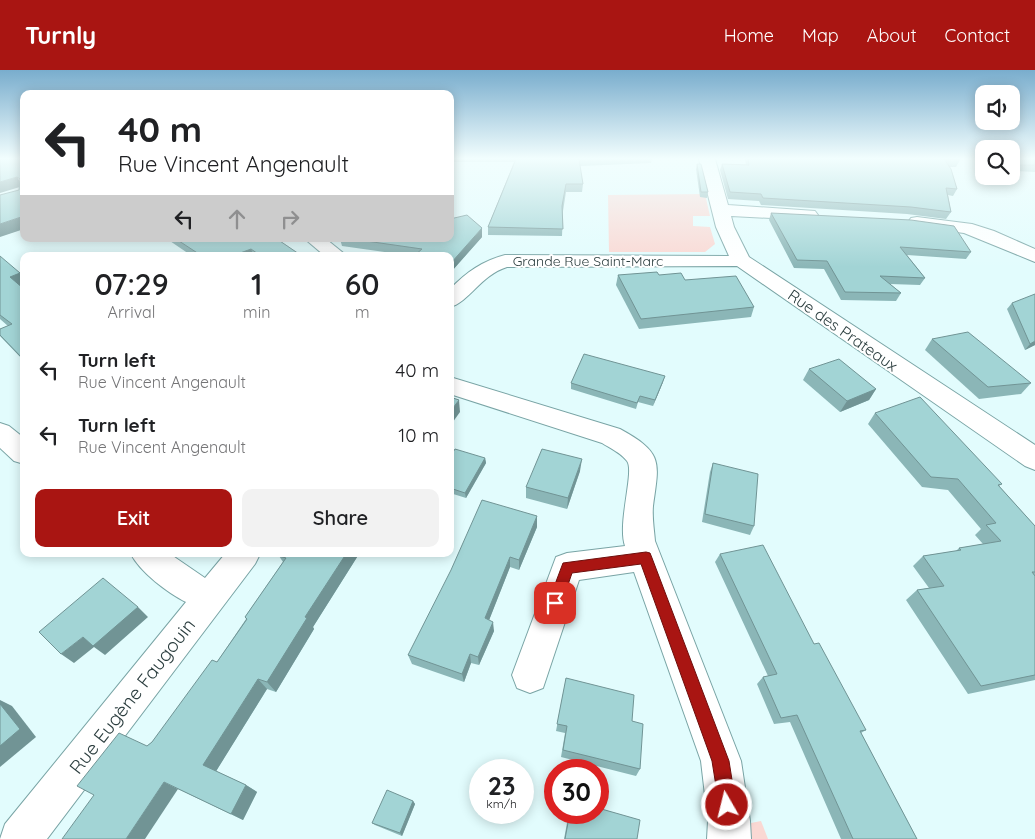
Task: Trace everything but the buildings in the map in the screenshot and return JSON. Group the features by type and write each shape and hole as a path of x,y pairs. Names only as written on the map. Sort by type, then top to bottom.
{"street":[{"path":"717,195 725,227 741,260"},
{"path":"721,210 828,216"},
{"path":"897,220 966,228 988,235 1035,256"},
{"path":"318,242 332,252"},
{"name":"Grande Rue Saint-Marc","path":"454,297 478,273 489,265 505,261 728,262 741,260"},
{"name":"Rue des Prateaux","path":"741,260 1035,459"},
{"path":"454,386 611,436 626,443 641,458 645,469 637,521 639,541 720,761 729,821 729,839"},
{"path":"0,433 20,450"},
{"path":"151,557 187,586 210,597"},
{"name":"Rue Eugène Faugouin","path":"20,839 242,557"},
{"path":"530,675 567,568 646,558"}],"shaded area":[{"path":"608,195 705,195 710,216 693,216 693,226 710,227 715,244 705,252 609,252"},
{"path":"761,821 768,839 751,839 751,823"}],"route":[{"path":"555,603 567,568 646,558 720,761 726,789 727,805"}]}
